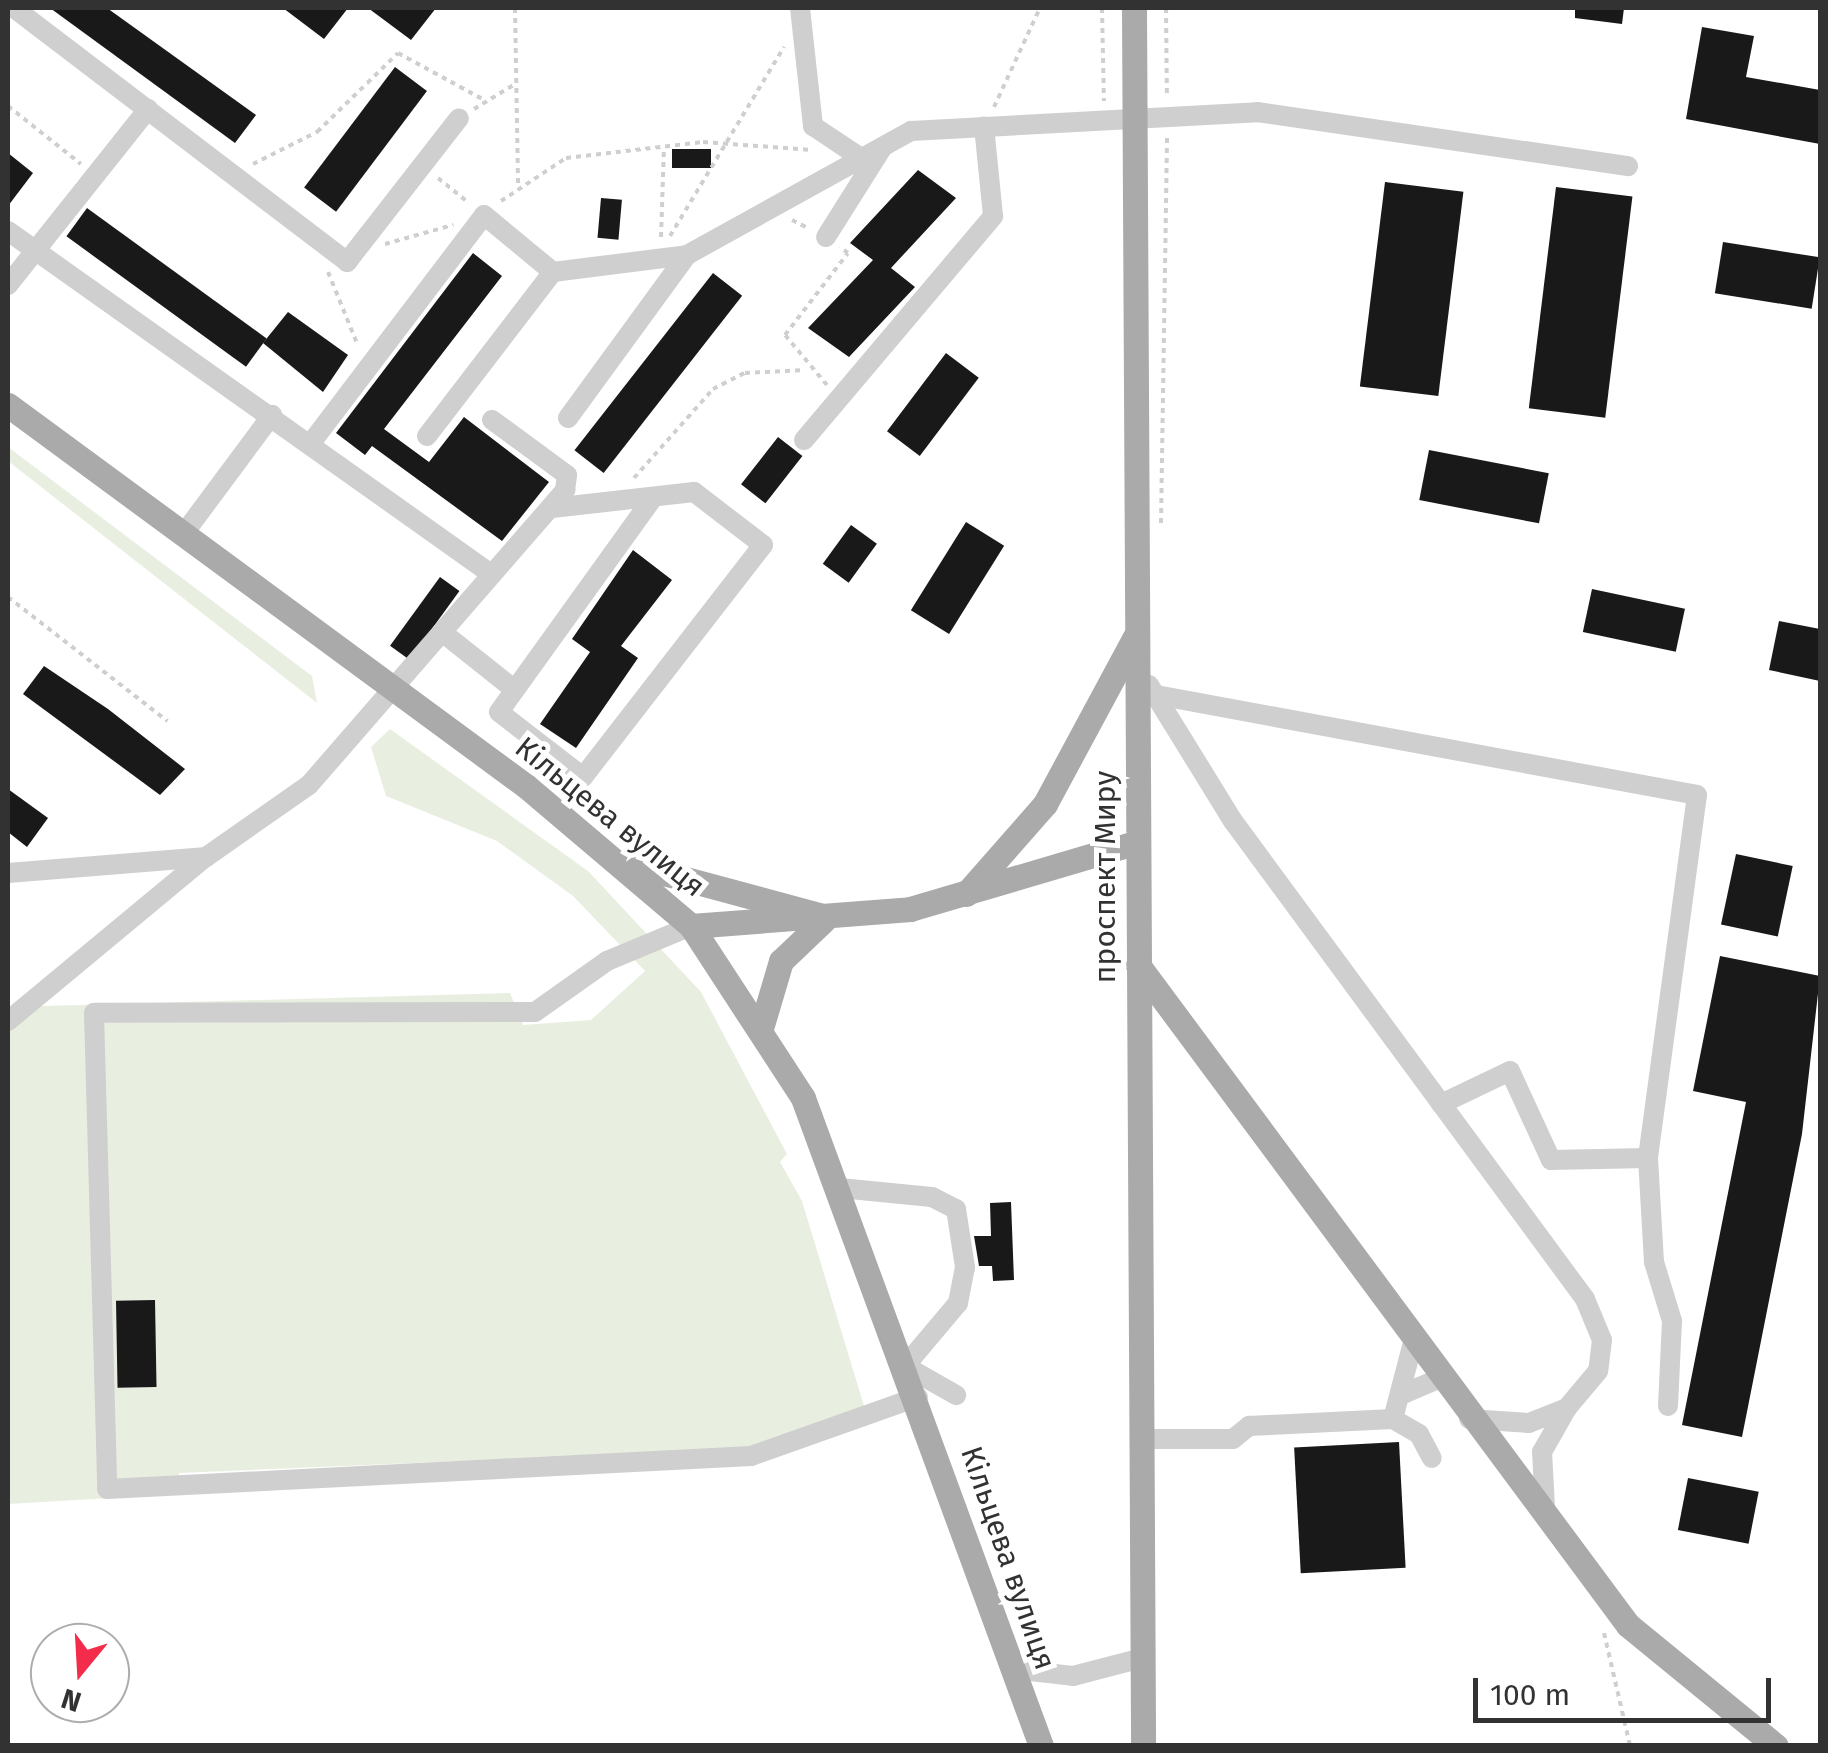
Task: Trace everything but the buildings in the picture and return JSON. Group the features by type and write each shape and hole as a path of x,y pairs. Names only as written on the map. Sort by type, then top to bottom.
{"main road":[{"name":"проспект Миру","path":"1134,8 1143,1746"},
{"name":"Кільцева вулиця","path":"8,405 184,532 623,862 691,926 762,1025 840,1188 918,1397 1036,1743"},
{"path":"962,898 1045,804 1137,633"},
{"path":"691,926 828,917 962,898 1138,842"},
{"path":"623,862 828,917"},
{"path":"762,1025 781,961 828,917"},
{"path":"1138,964 1412,1346 1596,1584 1706,1695 1776,1746"}],"street":[{"path":"14,8 347,262 458,118"},
{"path":"800,8 813,126 861,158"},
{"path":"8,285 148,109"},
{"path":"427,436 554,272 687,255 911,131 1134,114 1257,112 1628,166"},
{"path":"804,440 993,216 984,126"},
{"path":"826,237 883,146"},
{"path":"310,444 484,216 554,272"},
{"path":"8,231 487,571"},
{"path":"568,418 687,255"},
{"path":"184,532 272,415"},
{"path":"8,1021 206,857 309,785 395,694 487,571 552,508 567,475 492,420"},
{"path":"552,508 694,492 763,545 583,777 499,712 652,499"},
{"path":"442,632 515,690"},
{"path":"1137,633 1151,694 1233,822 1585,1300 1602,1340 1598,1370 1567,1408 1542,1452 1550,1524"},
{"path":"1151,694 1698,795 1648,1158 1654,1262 1672,1321 1668,1406"},
{"path":"8,873 206,857"},
{"path":"691,926 607,961 535,1012 94,1012 107,1489 751,1456 918,1397"},
{"path":"1441,1104 1510,1070 1551,1160 1648,1158"},
{"path":"840,1188 932,1197 956,1209 965,1267 958,1303 905,1366 956,1395"},
{"path":"1393,1420 1403,1394 1412,1346"},
{"path":"1403,1394 1438,1378"},
{"path":"1469,1420 1529,1423 1567,1408"},
{"path":"1140,1439 1233,1439 1250,1426 1393,1420 1419,1434 1432,1458"},
{"path":"462,1472 462,1495"},
{"path":"1010,1669 1072,1676 1142,1658"}],"path":[{"path":"515,8 518,186"},
{"path":"984,126 1040,8"},
{"path":"1102,8 1104,116"},
{"path":"1161,540 1166,8"},
{"path":"664,147 661,249 732,144 788,38"},
{"path":"233,175 317,132 398,53 486,101"},
{"path":"458,118 516,82"},
{"path":"8,106 96,176"},
{"path":"353,253 484,216 518,186 566,158 732,144 822,152"},
{"path":"421,164 484,216"},
{"path":"770,209 826,237 848,253 785,335 806,370 840,395"},
{"path":"314,237 367,369"},
{"path":"623,490 713,390 745,374 806,370"},
{"path":"8,596 167,721"},
{"path":"1596,1584 1630,1746"}],"green space":[{"path":"8,447 312,676 317,703 8,461"},
{"path":"390,729 588,871 701,992 787,1154 780,1162 802,1201 864,1406 750,1449 179,1473 179,1494 8,1504 8,1007 510,993 523,1025 591,1020 645,971 573,896 497,841 386,796 371,747"}]}
